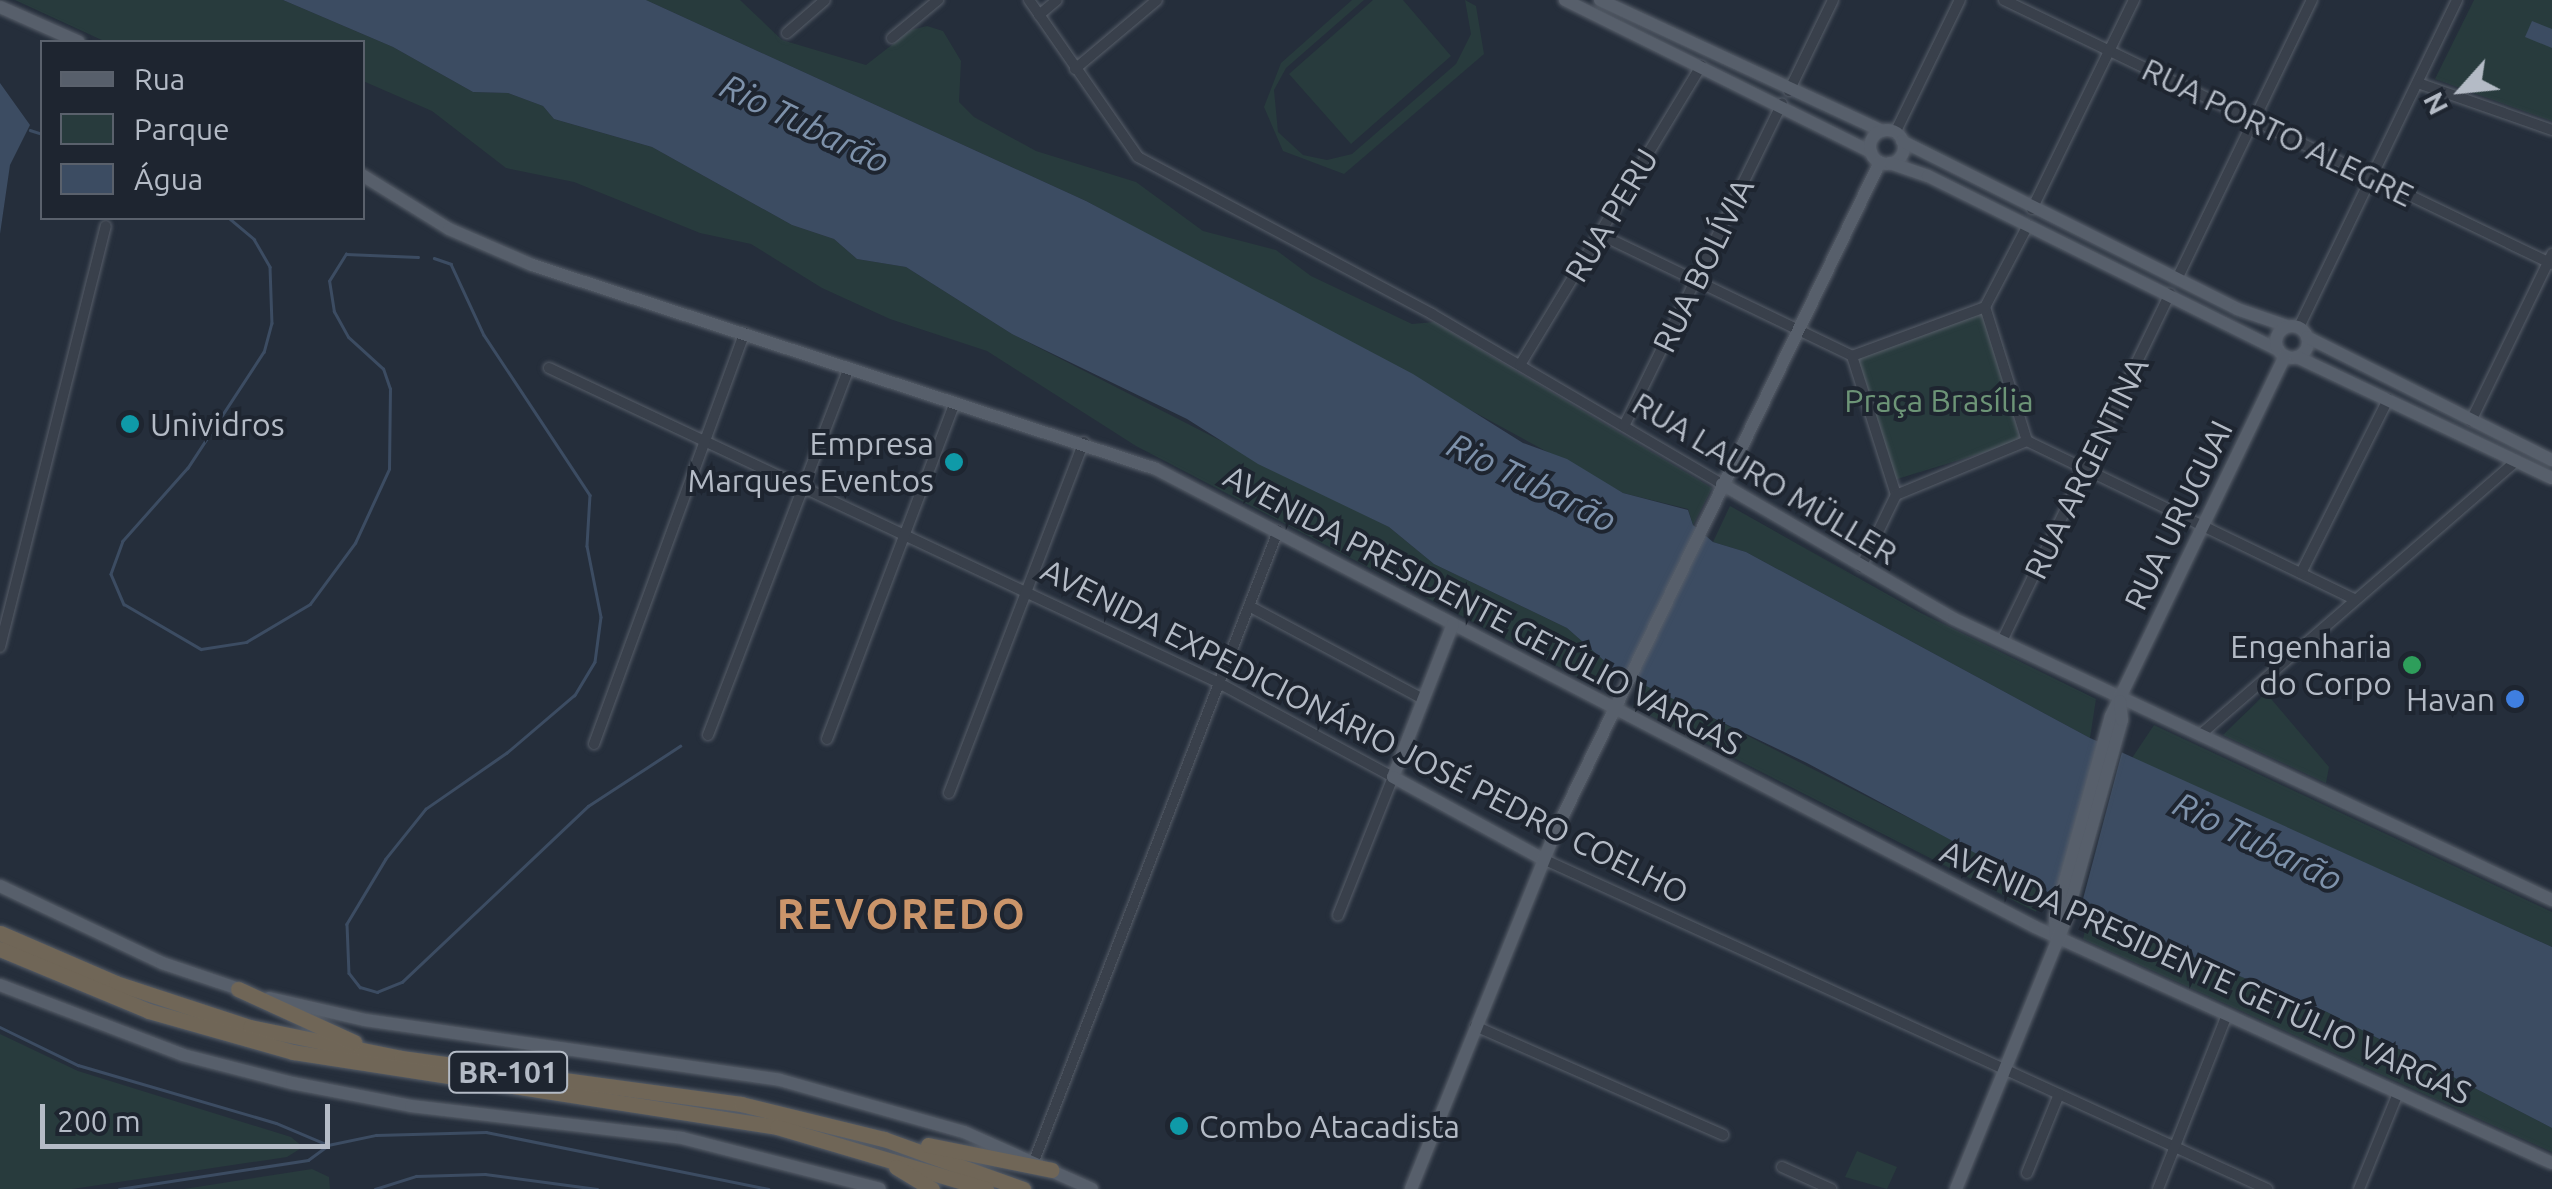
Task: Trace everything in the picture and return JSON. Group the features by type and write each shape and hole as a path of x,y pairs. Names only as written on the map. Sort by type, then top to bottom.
{"highway":[{"name":"BR-101","path":"0,933 198,1011 400,1058 706,1098 825,1123 1023,1189"},
{"name":"BR-101","path":"0,949 149,1011 293,1052 722,1116 832,1140 986,1189"},
{"path":"238,989 309,1026 400,1058"},
{"path":"825,1123 1052,1170"},
{"path":"832,1140 932,1189"}],"main road":[{"path":"1600,0 1788,91 1893,135 2177,279 2298,330 2552,460"},
{"path":"1568,1 1782,104 1880,159 2028,225 2287,355 2552,478"},
{"path":"0,7 74,40"},
{"path":"1880,159 1901,155 1893,135"},
{"path":"1411,1189 1543,859 1614,705 1893,135"},
{"name":"AVENIDA PRESIDENTE GETÚLIO VARGAS","path":"365,177 501,253 1084,442 1156,469 2056,937 2552,1164"},
{"path":"2287,355 2277,336 2298,330"},
{"path":"2287,355 2298,330"},
{"name":"RUA URUGUAI","path":"1956,1189 2056,937 2120,698 2287,355"},
{"path":"2435,422 2471,421"},
{"name":"RUA LAURO MÜLLER","path":"1722,484 1862,567 2002,642 2552,900"},
{"path":"1392,776 1453,624"},
{"name":"AVENIDA EXPEDICIONÁRIO JOSÉ PEDRO COELHO","path":"1392,776 1543,859"},
{"path":"0,886 142,954 238,989 365,1020 780,1080 912,1114 1034,1161 1092,1189"},
{"path":"0,986 150,1044 292,1083 411,1106 682,1138 880,1189"}],"street":[{"path":"787,32 824,0"},
{"path":"892,38 938,0"},
{"name":"RUA LAURO MÜLLER","path":"1029,0 1130,149 1152,167 1520,365 1722,484"},
{"path":"1039,16 1057,0"},
{"path":"1075,69 1157,0"},
{"path":"1788,91 1833,0"},
{"path":"1893,135 1960,0"},
{"name":"RUA PORTO ALEGRE","path":"2004,0 2551,260"},
{"path":"2032,208 2134,0"},
{"path":"2177,279 2312,0"},
{"path":"2298,330 2457,0"},
{"name":"RUA PERU","path":"1520,365 1701,66"},
{"path":"2418,83 2552,130"},
{"name":"RUA BOLÍVIA","path":"1624,426 1782,104"},
{"path":"1599,234 1852,356 1985,308 2028,225"},
{"path":"0,647 106,226"},
{"path":"2471,421 2551,260"},
{"name":"RUA ARGENTINA","path":"2002,642 2170,294"},
{"path":"1985,308 2027,441 2356,600"},
{"path":"594,744 744,333"},
{"path":"1852,356 1896,495"},
{"name":"AVENIDA EXPEDICIONÁRIO JOSÉ PEDRO COELHO","path":"550,368 1219,684 1392,776"},
{"path":"708,735 849,368"},
{"path":"2302,574 2388,399"},
{"path":"827,739 956,402"},
{"path":"1862,567 1896,495 2027,441"},
{"path":"949,793 1084,442"},
{"path":"2200,735 2516,461"},
{"path":"1034,1161 1278,530"},
{"path":"1249,606 1423,699"},
{"path":"1338,916 1392,776"},
{"name":"AVENIDA EXPEDICIONÁRIO JOSÉ PEDRO COELHO","path":"1543,859 2267,1189"},
{"path":"2158,1189 2226,1015"},
{"path":"1474,1026 1722,1136"},
{"path":"2027,1173 2059,1094"},
{"path":"2360,1189 2398,1094"},
{"path":"1782,1167 1831,1189"}],"green space":[{"path":"15,0 283,0 393,47 473,92 508,93 543,106 554,119 652,147 792,225 834,239 857,259 906,267 1012,334 1389,527 1434,564 1567,628 1617,672 1610,686 1599,688 1136,446 987,351 890,319 822,288 751,244 700,233 574,182 506,168 432,111 365,82 365,40 102,40"},
{"path":"646,0 740,0 782,40 866,65 911,30 927,26 943,31 961,61 959,102 974,117 1036,151 1136,182 1203,231 1276,250 1311,276 1412,324 1434,322 1712,488 1693,525 1688,509 1623,493 1086,201"},
{"path":"1352,0 1364,0 1286,68 1274,90 1278,132 1303,155 1327,160 1352,154 1456,64 1471,34 1465,0 1476,6 1484,54 1344,174 1283,151 1264,107 1281,63"},
{"path":"1373,0 1403,0 1451,56 1351,144 1289,74"},
{"path":"2474,0 2552,0 2552,121 2435,79"},
{"name":"Praça Brasília","path":"1982,314 2021,441 1895,480 1856,353"},
{"path":"1730,506 1919,612 2096,699 2090,738 1746,552 1713,542"},
{"path":"1644,683 2048,889 2036,912 1632,706"},
{"path":"2266,693 2329,767 2326,783 2223,735"},
{"path":"2154,725 2552,912 2552,947 2132,758"},
{"path":"2089,914 2327,1012 2552,1128 2552,1152 2083,939"},
{"path":"0,1034 78,1071 291,1137 303,1147 287,1157 72,1189 0,1189"},
{"path":"1857,1151 1897,1167 1887,1189 1845,1177"},
{"path":"312,1169 329,1177 330,1189 184,1189"}],"water":[{"name":"Rio Tubarão","path":"283,0 646,0 1086,201 1413,374 1523,443 1567,459 1623,493 1688,510 1693,525 1713,542 1746,552 2090,738 2552,947 2552,1128 2327,1012 2089,914 1807,763 1617,672 1567,628 1434,564 1389,527 1258,464 1187,419 1012,334 906,267 857,259 834,239 792,225 652,147 554,119 543,106 508,93 473,92 393,47"},
{"path":"2532,21 2552,29 2552,48 2525,37"},
{"path":"0,83 30,125 10,165 0,234"}],"pier":[{"path":"2102,738 2123,748 2079,914 2056,902"}],"waterway":[{"path":"30,130 40,133"},
{"path":"231,220 254,239 270,267 272,323 264,352 188,468 123,541 111,574 124,604 201,649 246,642 310,604 355,543 389,469 390,389 383,369 348,337 334,312 329,281 346,254 418,257"},
{"path":"434,258 451,264 484,335 590,495 587,546 601,617 595,662 575,695 507,753 426,809 386,859 347,924 349,973 360,987 377,992 402,982 588,806 680,746"},
{"path":"0,1027 78,1065 276,1123 328,1145 376,1135 486,1132 768,1189"},
{"path":"119,1189 308,1160 327,1146"},
{"path":"375,1189 416,1176 485,1174 597,1189"}],"place":[{"name":"Unividros","path":"130,424"},
{"name":"Empresa Marques Eventos","path":"954,462"},
{"name":"Engenharia do Corpo","path":"2412,665"},
{"name":"Havan","path":"2515,699"},
{"name":"Combo Atacadista","path":"1179,1126"}],"district":[{"name":"REVOREDO","path":"902,914"}]}
